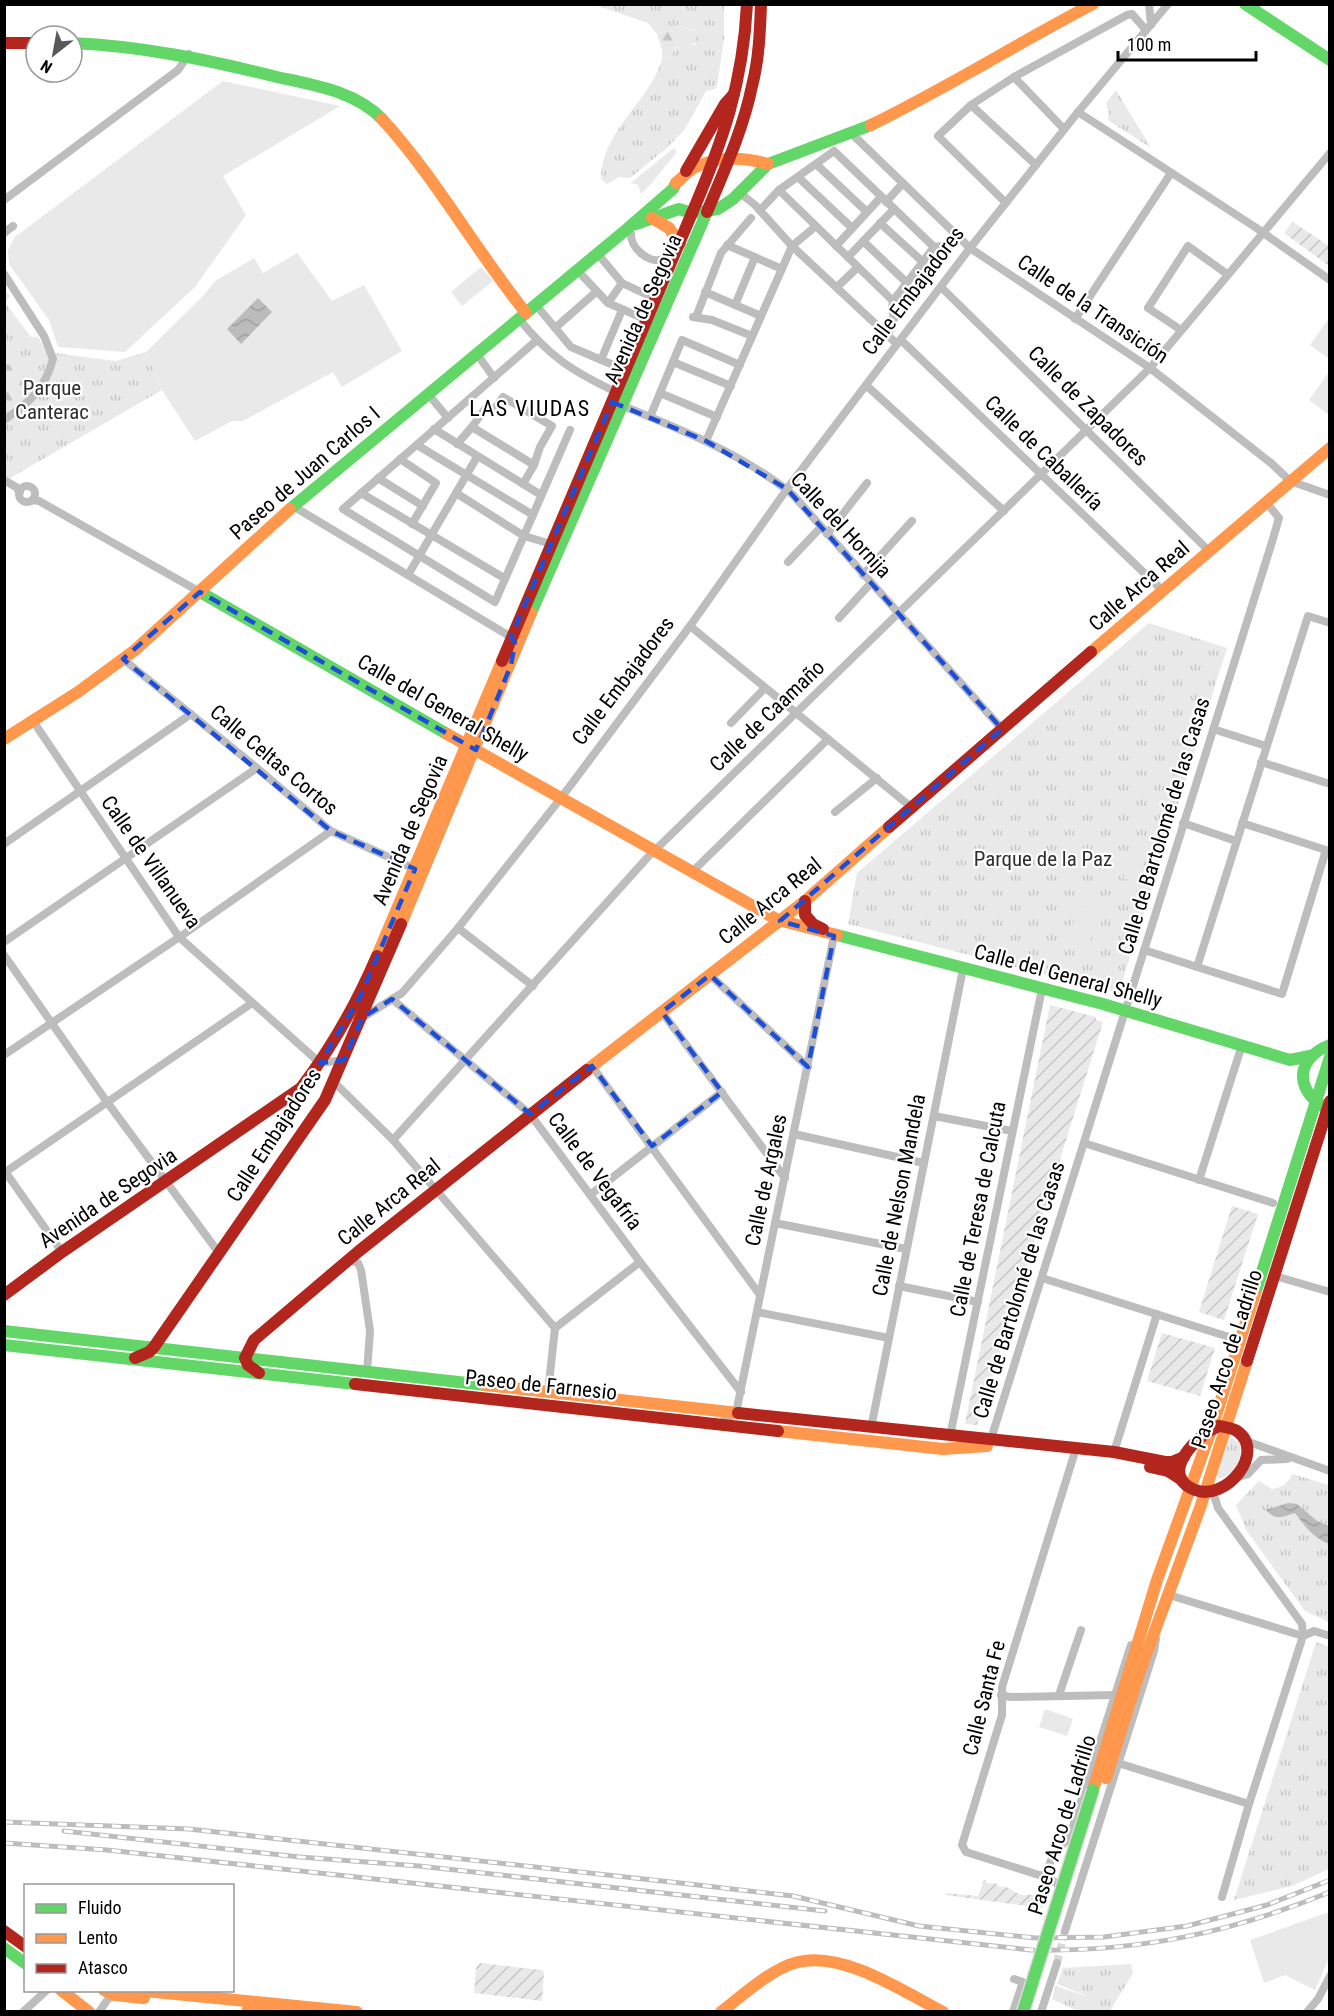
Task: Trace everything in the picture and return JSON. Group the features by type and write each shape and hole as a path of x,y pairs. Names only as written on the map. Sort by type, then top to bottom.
{"main road":[{"path":"728,159 747,33 747,4"},
{"path":"728,159 749,99 756,66 761,4"},
{"name":"Paseo de Juan Carlos I","path":"629,231 649,208 694,168 728,159 763,163 851,133 920,101 1025,40 1093,4"},
{"path":"1245,4 1329,60"},
{"path":"4,43 24,43"},
{"path":"84,44 150,48 189,54 331,90 369,108 396,136 439,190 523,316"},
{"path":"683,176 725,104 739,88"},
{"path":"737,134 749,155 763,163"},
{"path":"728,159 746,168 747,175 743,190"},
{"name":"Avenida de Segovia","path":"362,1018 422,873 550,544 707,212 728,159"},
{"name":"Avenida de Segovia","path":"4,1295 305,1085 320,1063 359,999 415,869 510,665 583,493 617,400 625,370 692,213 728,159"},
{"name":"Paseo de Juan Carlos I","path":"4,739 78,692 123,659 293,506 597,253 652,218 679,209 692,213 718,209 743,190 763,163"},
{"path":"673,189 672,199 679,209"},
{"name":"Avenida de Segovia","path":"652,218 670,227 678,249"},
{"name":"Calle Arca Real","path":"244,1358 254,1340 348,1260 530,1114 805,901 1329,448"},
{"name":"Calle del General Shelly","path":"200,591 471,748 778,920 1125,1010 1290,1060 1310,1056 1318,1049 1329,1046"},
{"name":"Calle del General Shelly","path":"805,901 804,909 808,919 834,936"},
{"name":"Calle Embajadores","path":"135,1358 149,1352 154,1347 325,1100 362,1018"},
{"path":"1302,1077 1310,1056"},
{"name":"Paseo Arco de Ladrillo","path":"1023,2012 1097,1791 1197,1516 1209,1492 1226,1427 1275,1276 1325,1106 1329,1057"},
{"path":"1290,1060 1302,1077 1307,1094 1325,1106"},
{"path":"305,1085 317,1091 325,1100"},
{"name":"Paseo Arco de Ladrillo","path":"1032,2012 1186,1485 1212,1428 1325,1106"},
{"name":"Paseo de Farnesio","path":"4,1331 871,1428 992,1439 1073,1451 1164,1470 1186,1485 1209,1492"},
{"name":"Paseo de Farnesio","path":"4,1345 943,1449 979,1446 1114,1452 1165,1462 1184,1457"},
{"path":"244,1358 248,1365 259,1373"},
{"path":"1186,1485 1180,1468 1184,1457 1199,1436 1212,1428 1226,1427 1237,1431 1245,1441 1249,1454 1235,1478 1224,1487 1209,1492"},
{"path":"4,1931 24,1946"},
{"path":"4,1948 24,1963"},
{"path":"721,2012 782,1970 797,1962 816,1959 853,1967 943,2012"},
{"path":"64,1992 96,2011"},
{"path":"106,1992 270,2012"},
{"path":"153,1992 357,2012"}],"street":[{"path":"1148,27 1149,4"},
{"name":"Calle Embajadores","path":"362,1018 402,993 458,928 561,798 690,626 787,489 970,248 1064,129 1168,4"},
{"path":"1006,203 938,136 970,105 1126,15 1132,14 1148,27"},
{"path":"4,200 178,70 189,54"},
{"path":"1014,78 1064,129"},
{"path":"970,105 1036,165"},
{"path":"1078,112 1263,232 1329,280"},
{"name":"Calle de la Transición","path":"851,133 970,248 1150,368 1271,463 1290,481 1329,495"},
{"path":"764,206 779,190 834,152 934,247"},
{"name":"Calle de Caamaño","path":"393,1140 656,850 1150,368 1329,153"},
{"path":"816,164 867,212"},
{"path":"1075,320 1171,173"},
{"path":"798,177 852,228"},
{"path":"836,246 867,212 903,183"},
{"name":"Calle de Caballería","path":"743,190 792,246 888,335 899,342 1163,591"},
{"path":"779,190 893,302"},
{"path":"848,257 894,209"},
{"path":"751,218 727,245 694,317 712,320 752,336"},
{"path":"880,223 923,262"},
{"path":"4,232 13,226"},
{"path":"706,441 792,246 816,226"},
{"path":"629,231 635,247 654,260 664,258 678,249"},
{"path":"888,335 894,319 893,302 934,247 953,245 959,238"},
{"path":"863,241 907,283"},
{"path":"727,245 782,269"},
{"path":"1181,330 1148,308 1188,246 1227,274"},
{"path":"597,253 622,283 656,299"},
{"path":"735,305 755,257"},
{"path":"837,287 858,267"},
{"path":"577,270 608,303 647,320"},
{"path":"4,274 44,336 53,360 44,385 30,400 4,420"},
{"path":"608,303 622,283"},
{"name":"Calle de Zapadores","path":"941,286 1209,551"},
{"path":"555,328 596,292"},
{"path":"705,292 761,316"},
{"path":"536,305 571,347 625,370"},
{"path":"601,360 622,310"},
{"name":"Calle del Hornija","path":"523,316 537,340 565,365 617,400 706,441 787,489 1002,729"},
{"path":"537,340 343,509 495,602 570,430"},
{"path":"650,417 682,340 740,365"},
{"path":"477,354 494,378"},
{"path":"673,362 730,386"},
{"path":"867,386 1004,511"},
{"path":"660,393 717,417"},
{"path":"428,394 448,418"},
{"path":"457,444 487,406 495,409 503,397 552,426 523,484"},
{"path":"472,427 534,465"},
{"path":"434,429 541,495"},
{"path":"417,445 533,515"},
{"path":"408,575 477,457"},
{"path":"400,459 436,483 412,524"},
{"path":"378,478 423,506"},
{"name":"Calle del General Shelly","path":"4,480 19,489 27,486 32,488 35,498 200,591"},
{"path":"788,562 824,530 867,483"},
{"path":"361,493 504,578"},
{"path":"456,493 524,536 550,544"},
{"name":"Calle de Bartolomé de las Casas","path":"992,1439 1279,518 1266,502"},
{"path":"293,506 512,637 515,644 510,665"},
{"path":"863,575 912,521"},
{"path":"838,618 871,583"},
{"path":"1197,967 1308,616 1329,622"},
{"path":"690,626 911,807"},
{"name":"Calle Celtas Cortos","path":"123,659 258,768 331,831 415,869"},
{"path":"731,723 765,688"},
{"path":"4,844 191,714"},
{"name":"Calle de Villanueva","path":"33,722 180,937 320,1063"},
{"path":"1213,729 1266,746"},
{"path":"693,871 828,739"},
{"path":"1261,762 1329,784"},
{"path":"4,942 258,768"},
{"path":"835,812 877,778"},
{"path":"1144,950 1282,994 1326,850 1242,822"},
{"path":"1183,823 1236,841"},
{"path":"4,1055 180,937 331,831"},
{"path":"458,928 533,986"},
{"name":"Calle de Argales","path":"736,1413 834,936"},
{"path":"4,955 106,1102 219,1253"},
{"name":"Calle de Nelson Mandela","path":"871,1428 963,969"},
{"path":"710,975 808,1067"},
{"name":"Calle de Teresa de Calcuta","path":"950,1436 1042,989"},
{"name":"Calle de Vegafría","path":"392,999 530,1114 640,1262 741,1392"},
{"path":"63,1252 5,1172 252,1003"},
{"path":"662,1012 785,1178"},
{"path":"1199,1180 1242,1045"},
{"path":"320,1063 344,1060"},
{"path":"592,1066 760,1295"},
{"path":"334,1082 393,1140 555,1328"},
{"path":"590,1195 722,1092"},
{"path":"934,1116 1012,1131"},
{"path":"794,1134 924,1163"},
{"path":"1084,1143 1273,1203"},
{"path":"775,1223 906,1249"},
{"path":"348,1260 358,1263 361,1270 369,1315 367,1372"},
{"path":"548,1392 555,1328 640,1262"},
{"path":"1275,1276 1329,1292"},
{"path":"1042,1278 1229,1337"},
{"path":"899,1286 978,1302"},
{"path":"757,1312 889,1338"},
{"path":"1114,1452 1158,1314"},
{"path":"719,1424 736,1413"},
{"path":"1245,1441 1329,1471"},
{"name":"Calle Santa Fe","path":"1048,1873 1044,1876 1039,1875 966,1852 962,1845 1002,1715 1001,1695 1005,1676 1073,1451"},
{"path":"1235,1478 1248,1474 1261,1460 1276,1458 1300,1460"},
{"path":"1209,1492 1218,1508 1302,1624 1303,1636 1222,1897"},
{"name":"Paseo Arco de Ladrillo","path":"1048,1873 1053,1853 1070,1836 1148,1591 1157,1580"},
{"path":"1168,1595 1303,1636 1314,1631 1329,1636"},
{"name":"Paseo Arco de Ladrillo","path":"1065,1931 1154,1651 1157,1626"},
{"path":"1059,1695 1081,1630"},
{"path":"1001,1695 1010,1697 1115,1695"},
{"path":"1118,1763 1249,1804"},
{"path":"1048,1873 1057,1884"},
{"path":"1041,2012 1057,1963"},
{"path":"1013,2012 1023,1982 1014,1978"},
{"path":"1306,2012 1318,1999 1329,1978"},
{"path":"23,2012 46,1992"},
{"path":"96,2011 106,1992"},
{"path":"96,2011 106,1992"}],"highlighted area":[{"path":"612,402 706,441 787,489 1002,729 780,921 834,936 808,1067 710,975 662,1012 722,1092 652,1146 592,1066 530,1114 392,999 362,1018 344,1060 320,1063 359,999 415,869 331,831 123,659 200,592 476,750 511,665 515,643 511,637"}],"green space":[{"path":"595,5 724,5 724,39 717,86 715,89 706,91 685,129 668,147 630,178 619,177 607,184 601,179 603,162 617,132 647,90 662,60 671,57 675,48 685,44 695,45 699,36 695,30 681,26 677,32 666,31 657,34 648,23"},
{"path":"681,26 699,32 697,43 675,47 671,57 662,60 662,50 657,34 666,31 677,32"},
{"path":"223,81 340,106 223,176 246,215 195,287 125,352 58,347 49,320 9,264 8,250 15,237"},
{"path":"1116,90 1151,148 1108,120 1106,103"},
{"path":"674,148 677,152 641,194 638,185 631,183"},
{"path":"1293,222 1329,246 1329,266 1284,233"},
{"path":"297,253 332,301 364,285 402,351 342,387 333,372 243,421 232,421 195,441 162,390 146,352 203,296 215,281 254,258 263,273"},
{"path":"481,267 493,281 462,306 451,292"},
{"name":"Parque Canterac","path":"4,289 10,296 5,303 31,337 38,337 46,352 116,361 146,352 162,390 5,481"},
{"path":"1329,318 1329,359 1310,345"},
{"path":"9,364 18,367 36,384 34,389 5,412 5,366"},
{"path":"1329,372 1329,415 1309,400"},
{"name":"Parque de la Paz","path":"1149,623 1227,648 1119,992 848,924 857,873"},
{"path":"1131,851 1145,855 1137,882 1123,878"},
{"path":"1088,898 1108,910 1086,947 1066,935"},
{"path":"1050,1005 1096,1017 1096,1020 1103,1022 977,1425 965,1424"},
{"path":"1232,1206 1258,1214 1224,1320 1199,1312"},
{"path":"1162,1333 1215,1348 1200,1396 1147,1381"},
{"path":"1230,1436 1240,1444 1240,1456 1232,1472 1216,1479"},
{"path":"1292,1474 1329,1485 1329,1622 1305,1611 1246,1530 1236,1505 1259,1481 1272,1489 1287,1483"},
{"path":"1316,1642 1329,1647 1329,1869 1292,1886 1234,1900"},
{"path":"1045,1709 1073,1719 1067,1736 1039,1727"},
{"path":"984,1880 989,1884 995,1883 1019,1894 1032,1895 1042,1901 1043,1908 945,1895 946,1893 978,1896"},
{"path":"1329,1912 1329,1958 1315,1990 1285,1975 1264,1983 1250,1940"},
{"path":"480,1963 542,1970 544,1972 542,2001 474,1993 476,1968"},
{"path":"1131,1964 1133,1973 1110,2011 1077,2011 1052,1999 1056,1986 1092,1998 1057,1984 1063,1968"}],"water":[{"path":"258,298 272,312 241,344 227,329"},
{"path":"1288,1503 1297,1504 1317,1521 1329,1526 1329,1544 1310,1532 1295,1513 1277,1517 1266,1510"}],"tunnel":[{"path":"1057,1963 1065,1931"}],"railway":[{"path":"4,1822 189,1829 689,1884 793,1896 919,1926 1036,1938 1104,1937 1187,1926 1267,1905 1330,1880"},
{"path":"64,1831 300,1857 419,1866 825,1911"},
{"path":"4,1843 107,1850 1031,1950 1109,1948 1184,1937 1256,1919 1330,1892"}],"traffic: fast":[{"path":"1245,4 1330,60"},
{"path":"84,44 175,55 319,86 359,102 382,119"},
{"path":"636,224 679,209 692,213 718,209 733,199 768,164 871,125"},
{"path":"290,509 627,229 673,189 676,183"},
{"path":"531,613 707,212"},
{"path":"200,592 447,734"},
{"path":"837,935 1103,1004 1290,1060 1310,1056"},
{"path":"1330,1045 1309,1059 1303,1077 1310,1095 1330,1110"},
{"path":"1255,1294 1330,1057"},
{"path":"4,1331 485,1385"},
{"path":"4,1345 355,1384"},
{"path":"1023,2012 1093,1790"},
{"path":"4,1948 24,1963"}],"traffic: slow":[{"path":"871,125 1093,4"},
{"path":"382,119 420,165 526,313"},
{"path":"676,183 692,169 712,161 740,159 768,164"},
{"path":"652,218 669,228 680,244"},
{"path":"1091,652 1330,448"},
{"path":"4,739 78,692 135,650 290,509"},
{"path":"401,924 531,613"},
{"path":"377,956 502,661"},
{"path":"447,734 778,920 837,935"},
{"path":"587,1070 805,901 889,827"},
{"path":"1093,1790 1157,1580 1212,1428 1255,1294"},
{"path":"1106,1778 1139,1674 1200,1508 1247,1361"},
{"path":"485,1385 738,1413"},
{"path":"778,1431 943,1449 987,1446"},
{"path":"721,2012 778,1970 798,1962 816,1960 835,1962 873,1975 943,2012"},
{"path":"64,1992 89,2012"},
{"path":"108,1992 115,1995 144,1998"},
{"path":"155,1992 357,2012"},
{"path":"248,2009 270,2012"}],"traffic: jam":[{"path":"692,213 730,111 741,60 747,4"},
{"path":"707,212 744,118 758,56 761,4"},
{"path":"4,43 24,43"},
{"path":"686,171 725,104 734,94"},
{"path":"502,661 692,213"},
{"path":"889,827 1091,652"},
{"path":"805,901 805,915 813,924 823,929"},
{"path":"135,1358 149,1352 154,1347 325,1100 401,924"},
{"path":"4,1295 62,1252 301,1088 343,1025 377,956"},
{"path":"259,1373 248,1365 245,1358 254,1340 359,1251 587,1070"},
{"path":"1247,1361 1330,1101"},
{"path":"355,1384 778,1431"},
{"path":"738,1413 1114,1452 1165,1462 1184,1457"},
{"path":"1219,1426 1237,1431 1245,1440 1247,1451 1245,1462 1239,1473 1219,1489 1207,1492 1195,1490 1184,1483 1180,1475 1180,1465 1184,1455 1192,1446 1210,1430 1219,1426"},
{"path":"1150,1467 1168,1471 1182,1480"},
{"path":"4,1931 24,1946"}],"district":[{"name":"LAS VIUDAS","path":"530,408"}]}
